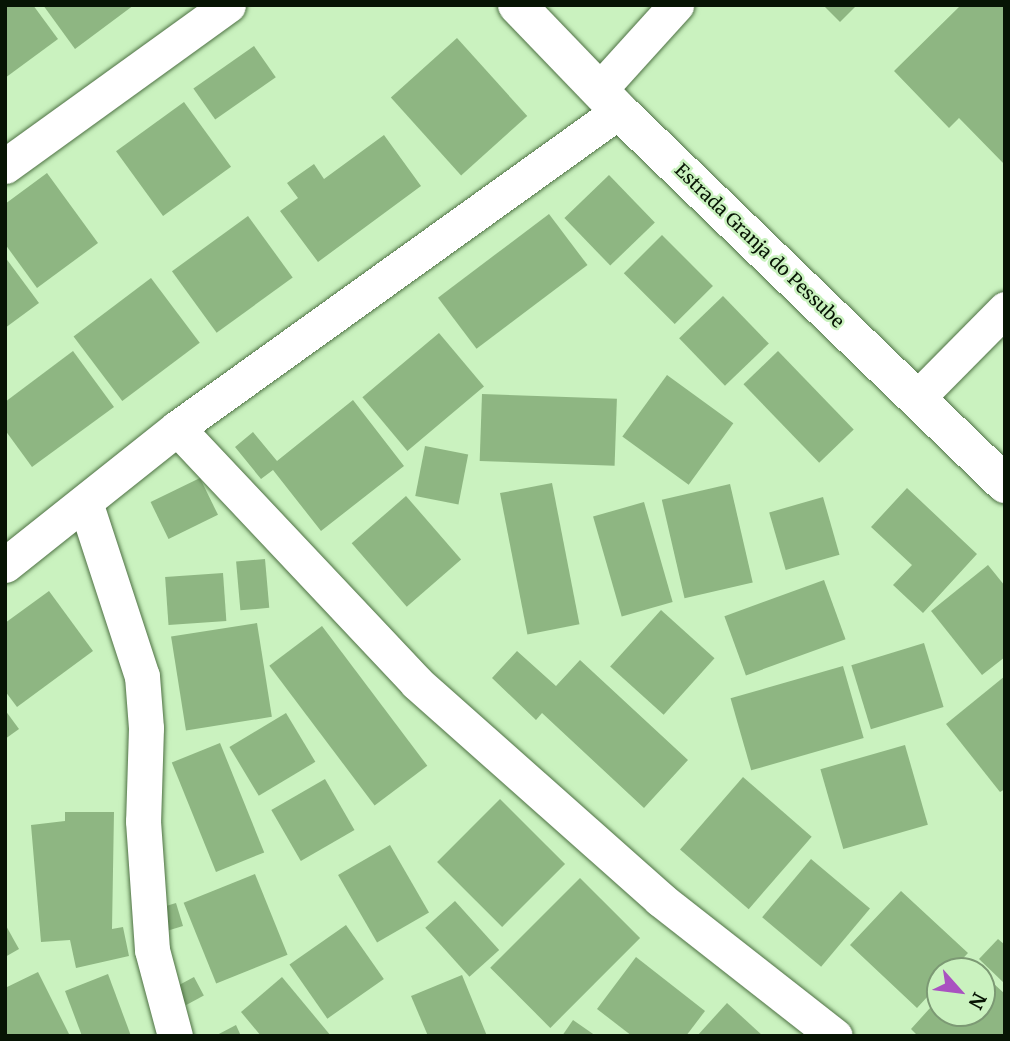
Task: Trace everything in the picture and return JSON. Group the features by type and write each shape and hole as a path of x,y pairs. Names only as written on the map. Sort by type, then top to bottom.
{"main road":[{"name":"Estrada Granja do Pessube","path":"517,5 609,100 1005,484"}],"street":[{"path":"5,166 228,5"},
{"path":"5,565 177,428 609,100 676,5"},
{"path":"917,398 1005,309"},
{"path":"177,428 417,684 660,899 835,1036"},
{"path":"85,502 142,676 146,728 143,821 152,950 175,1036"}],"building":[{"path":"5,5 33,5 58,39 5,78"},
{"path":"43,5 134,5 75,49"},
{"path":"823,5 857,5 840,22"},
{"path":"961,5 1005,5 1005,165 959,118 949,128 894,71"},
{"path":"457,38 527,116 461,176 391,98"},
{"path":"254,46 276,77 215,120 193,88"},
{"path":"184,102 231,167 163,216 116,151"},
{"path":"384,135 421,186 318,262 280,211 298,198 287,183 314,164 324,179"},
{"path":"47,173 98,243 37,288 5,244 5,204"},
{"path":"609,175 655,222 610,266 564,218"},
{"path":"549,214 588,265 477,349 438,298"},
{"path":"248,216 293,277 217,333 172,271"},
{"path":"662,235 713,286 675,324 624,273"},
{"path":"5,257 39,303 5,328"},
{"path":"151,278 200,343 122,401 74,336"},
{"path":"723,296 769,343 725,386 679,338"},
{"path":"439,333 484,387 407,451 362,397"},
{"path":"73,351 114,407 32,467 5,430 5,402"},
{"path":"778,351 854,429 819,463 743,384"},
{"path":"667,375 733,423 689,485 622,436"},
{"path":"482,394 617,399 615,466 480,461"},
{"path":"353,400 404,466 321,531 273,470 261,479 235,447 253,432 277,461"},
{"path":"425,446 468,454 458,504 415,496"},
{"path":"200,478 218,515 169,539 151,502"},
{"path":"552,483 579,624 527,634 500,493"},
{"path":"730,484 753,582 685,598 662,500"},
{"path":"907,488 977,554 923,613 893,585 912,565 871,527"},
{"path":"406,496 461,559 407,607 352,543"},
{"path":"823,497 840,555 786,570 769,512"},
{"path":"644,502 673,602 622,617 593,517"},
{"path":"265,559 269,608 240,610 236,562"},
{"path":"988,565 1005,586 1005,657 982,675 931,611"},
{"path":"223,573 226,621 168,625 165,577"},
{"path":"824,580 846,639 746,675 724,616"},
{"path":"49,591 93,651 17,707 5,691 5,623"},
{"path":"661,610 715,658 664,715 610,666"},
{"path":"257,623 272,717 186,730 171,637"},
{"path":"322,626 427,766 375,805 269,666"},
{"path":"924,643 944,707 871,729 851,665"},
{"path":"517,651 556,686 580,660 688,760 644,808 542,713 536,720 492,678"},
{"path":"843,666 864,738 751,770 731,698"},
{"path":"1005,676 1005,789 1000,792 946,724"},
{"path":"5,710 19,729 5,739"},
{"path":"286,713 315,762 259,796 229,747"},
{"path":"220,743 264,852 216,872 172,762"},
{"path":"905,745 928,825 843,849 820,769"},
{"path":"743,777 812,837 749,909 680,849"},
{"path":"325,779 355,830 301,861 271,810"},
{"path":"500,799 565,864 502,927 437,862"},
{"path":"65,812 114,812 112,929 123,927 129,956 76,968 70,940 41,942 31,825 65,821"},
{"path":"390,845 429,913 377,943 338,875"},
{"path":"811,859 870,908 821,967 762,917"},
{"path":"255,874 288,955 216,984 184,903"},
{"path":"580,878 640,938 550,1028 490,968"},
{"path":"901,891 968,953 964,957 926,957 926,998 917,1008 850,945"},
{"path":"455,901 499,950 469,977 425,928"},
{"path":"176,903 183,926 165,932 158,909"},
{"path":"5,924 19,949 5,957"},
{"path":"346,925 384,979 327,1019 289,965"},
{"path":"998,939 1005,945 1005,984 996,975 996,957 981,957"},
{"path":"636,957 705,1011 686,1036 632,1036 597,1009"},
{"path":"38,972 70,1036 5,1036 5,988"},
{"path":"108,974 131,1036 82,1036 65,991"},
{"path":"462,975 487,1036 428,1036 411,996"},
{"path":"194,977 204,996 186,1005 176,986"},
{"path":"282,977 331,1036 261,1036 241,1012"},
{"path":"996,986 1005,994 1005,1036 918,1036 911,1029 926,1012 926,1027 996,1027"},
{"path":"727,1003 763,1036 697,1036"},
{"path":"573,1020 596,1036 562,1036"},
{"path":"236,1025 241,1036 215,1036"}]}
